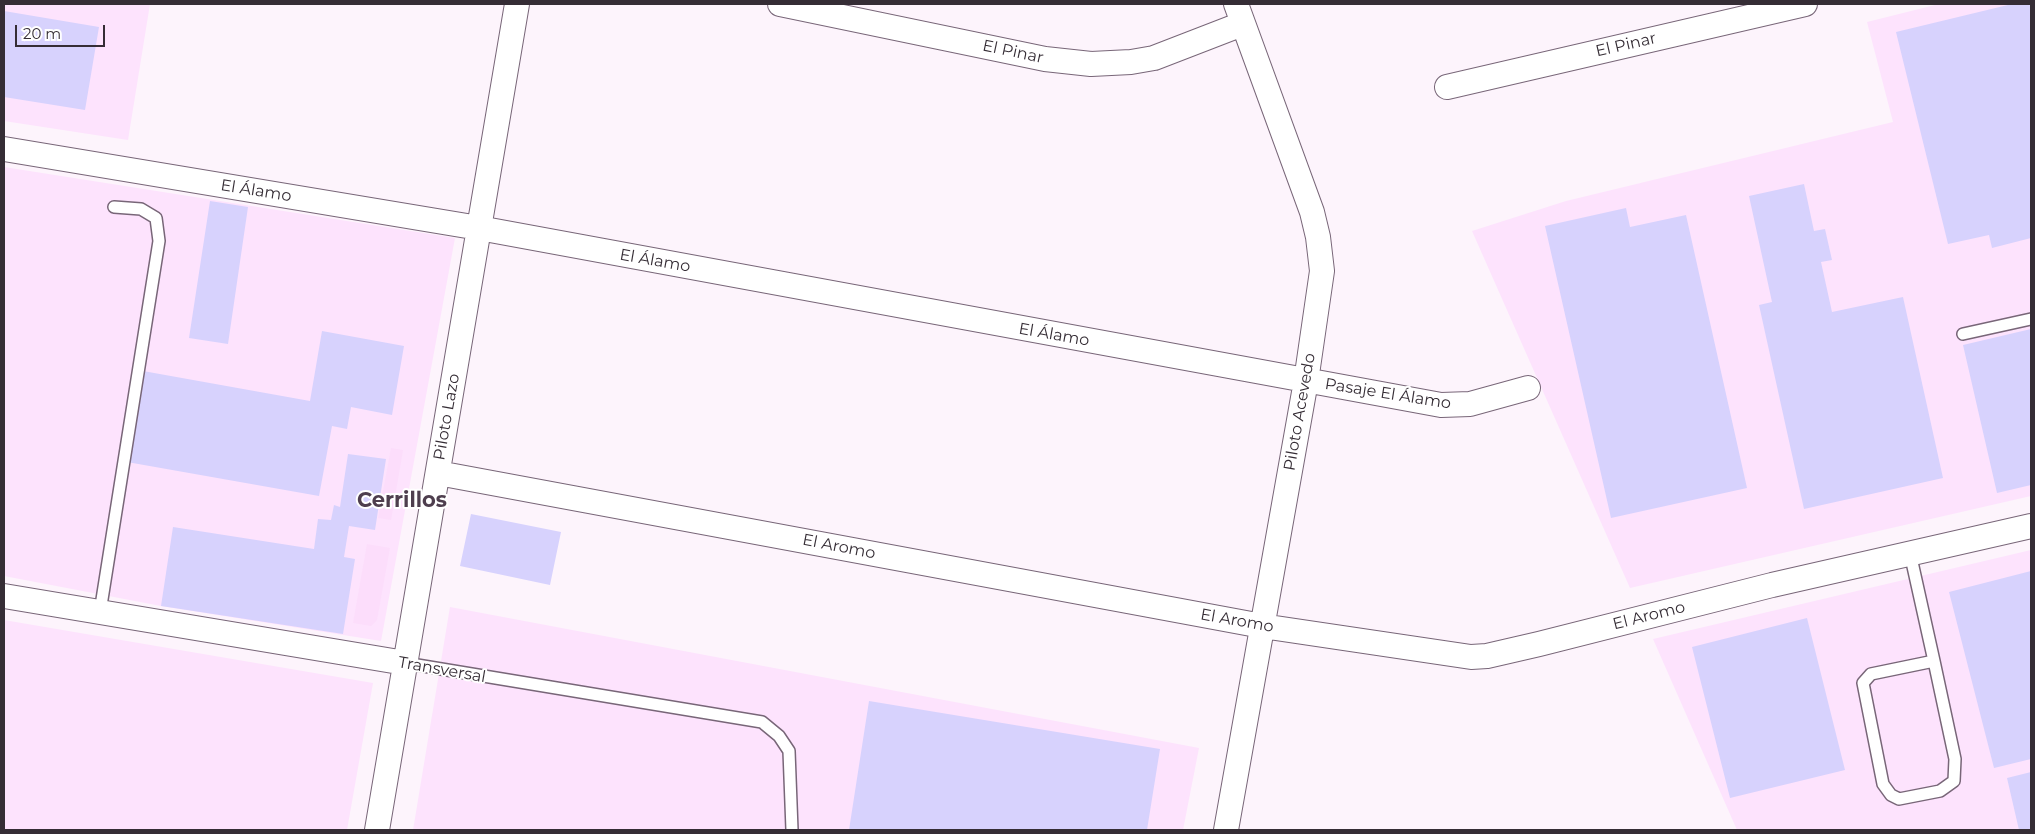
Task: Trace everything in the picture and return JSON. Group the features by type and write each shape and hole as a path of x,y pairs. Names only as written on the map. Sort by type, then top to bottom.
{"street":[{"name":"Piloto Lazo","path":"377,830 517,4"},
{"name":"El Pinar","path":"780,4 1045,59 1091,64 1131,62 1154,58 1239,14"},
{"name":"El Pinar","path":"1447,87 1805,4"},
{"name":"Piloto Acevedo","path":"1226,830 1306,381 1322,271 1318,237 1312,212 1239,14"},
{"name":"El Álamo","path":"4,149 479,228 1306,381"},
{"name":"Pasaje El Álamo","path":"1306,381 1441,405 1470,404 1528,388"},
{"name":"El Aromo","path":"438,473 1262,626 1471,657 1487,656 1910,553 2031,526"},
{"name":"Transversal","path":"4,596 405,663"}],"lane":[{"path":"100,612 159,241 156,218 141,209 114,207"},
{"path":"1963,334 2031,319"},
{"path":"1910,553 1934,661 1955,759 1954,780 1940,791 1899,799 1891,795 1883,784 1863,683 1871,674 1934,661"},
{"name":"Transversal","path":"405,663 762,722 779,736 789,752 792,830"}],"shaded area":[{"path":"4,4 150,4 128,140 4,121"},
{"path":"1939,4 2031,4 2031,496 1630,588 1472,231 1566,201 1893,122 1867,22"},
{"path":"4,167 455,238 381,641 161,606 4,576"},
{"path":"391,448 403,450 391,520 378,518"},
{"path":"367,544 390,548 377,620 371,626 353,623"},
{"path":"2031,550 2031,830 1737,830 1653,639"},
{"path":"450,607 1199,748 1183,830 413,830"},
{"path":"4,620 373,683 347,830 4,830"}],"building":[{"path":"2012,4 2031,4 2031,238 1992,248 1989,235 1948,244 1896,32"},
{"path":"4,11 99,27 85,110 4,97"},
{"path":"1804,184 1814,231 1825,229 1832,260 1821,262 1832,312 1903,297 1943,478 1804,509 1759,305 1772,302 1749,196"},
{"path":"210,201 248,207 228,344 189,338"},
{"path":"1626,208 1630,227 1686,215 1747,488 1611,518 1545,226"},
{"path":"2031,329 2031,485 1997,493 1963,345"},
{"path":"322,331 404,346 392,415 351,407 347,429 332,426 319,496 127,462 143,371 310,401"},
{"path":"348,454 386,459 375,530 349,526 344,557 355,559 343,634 161,606 173,527 314,549 318,519 331,520 334,505 340,507"},
{"path":"471,514 561,532 550,585 460,566"},
{"path":"2031,571 2031,759 1994,768 1949,592"},
{"path":"1807,618 1845,770 1730,798 1692,647"},
{"path":"869,701 1160,749 1147,830 849,830"},
{"path":"2031,772 2031,830 2019,830 2007,778"}],"district":[{"name":"Cerrillos","path":"402,501"}]}
